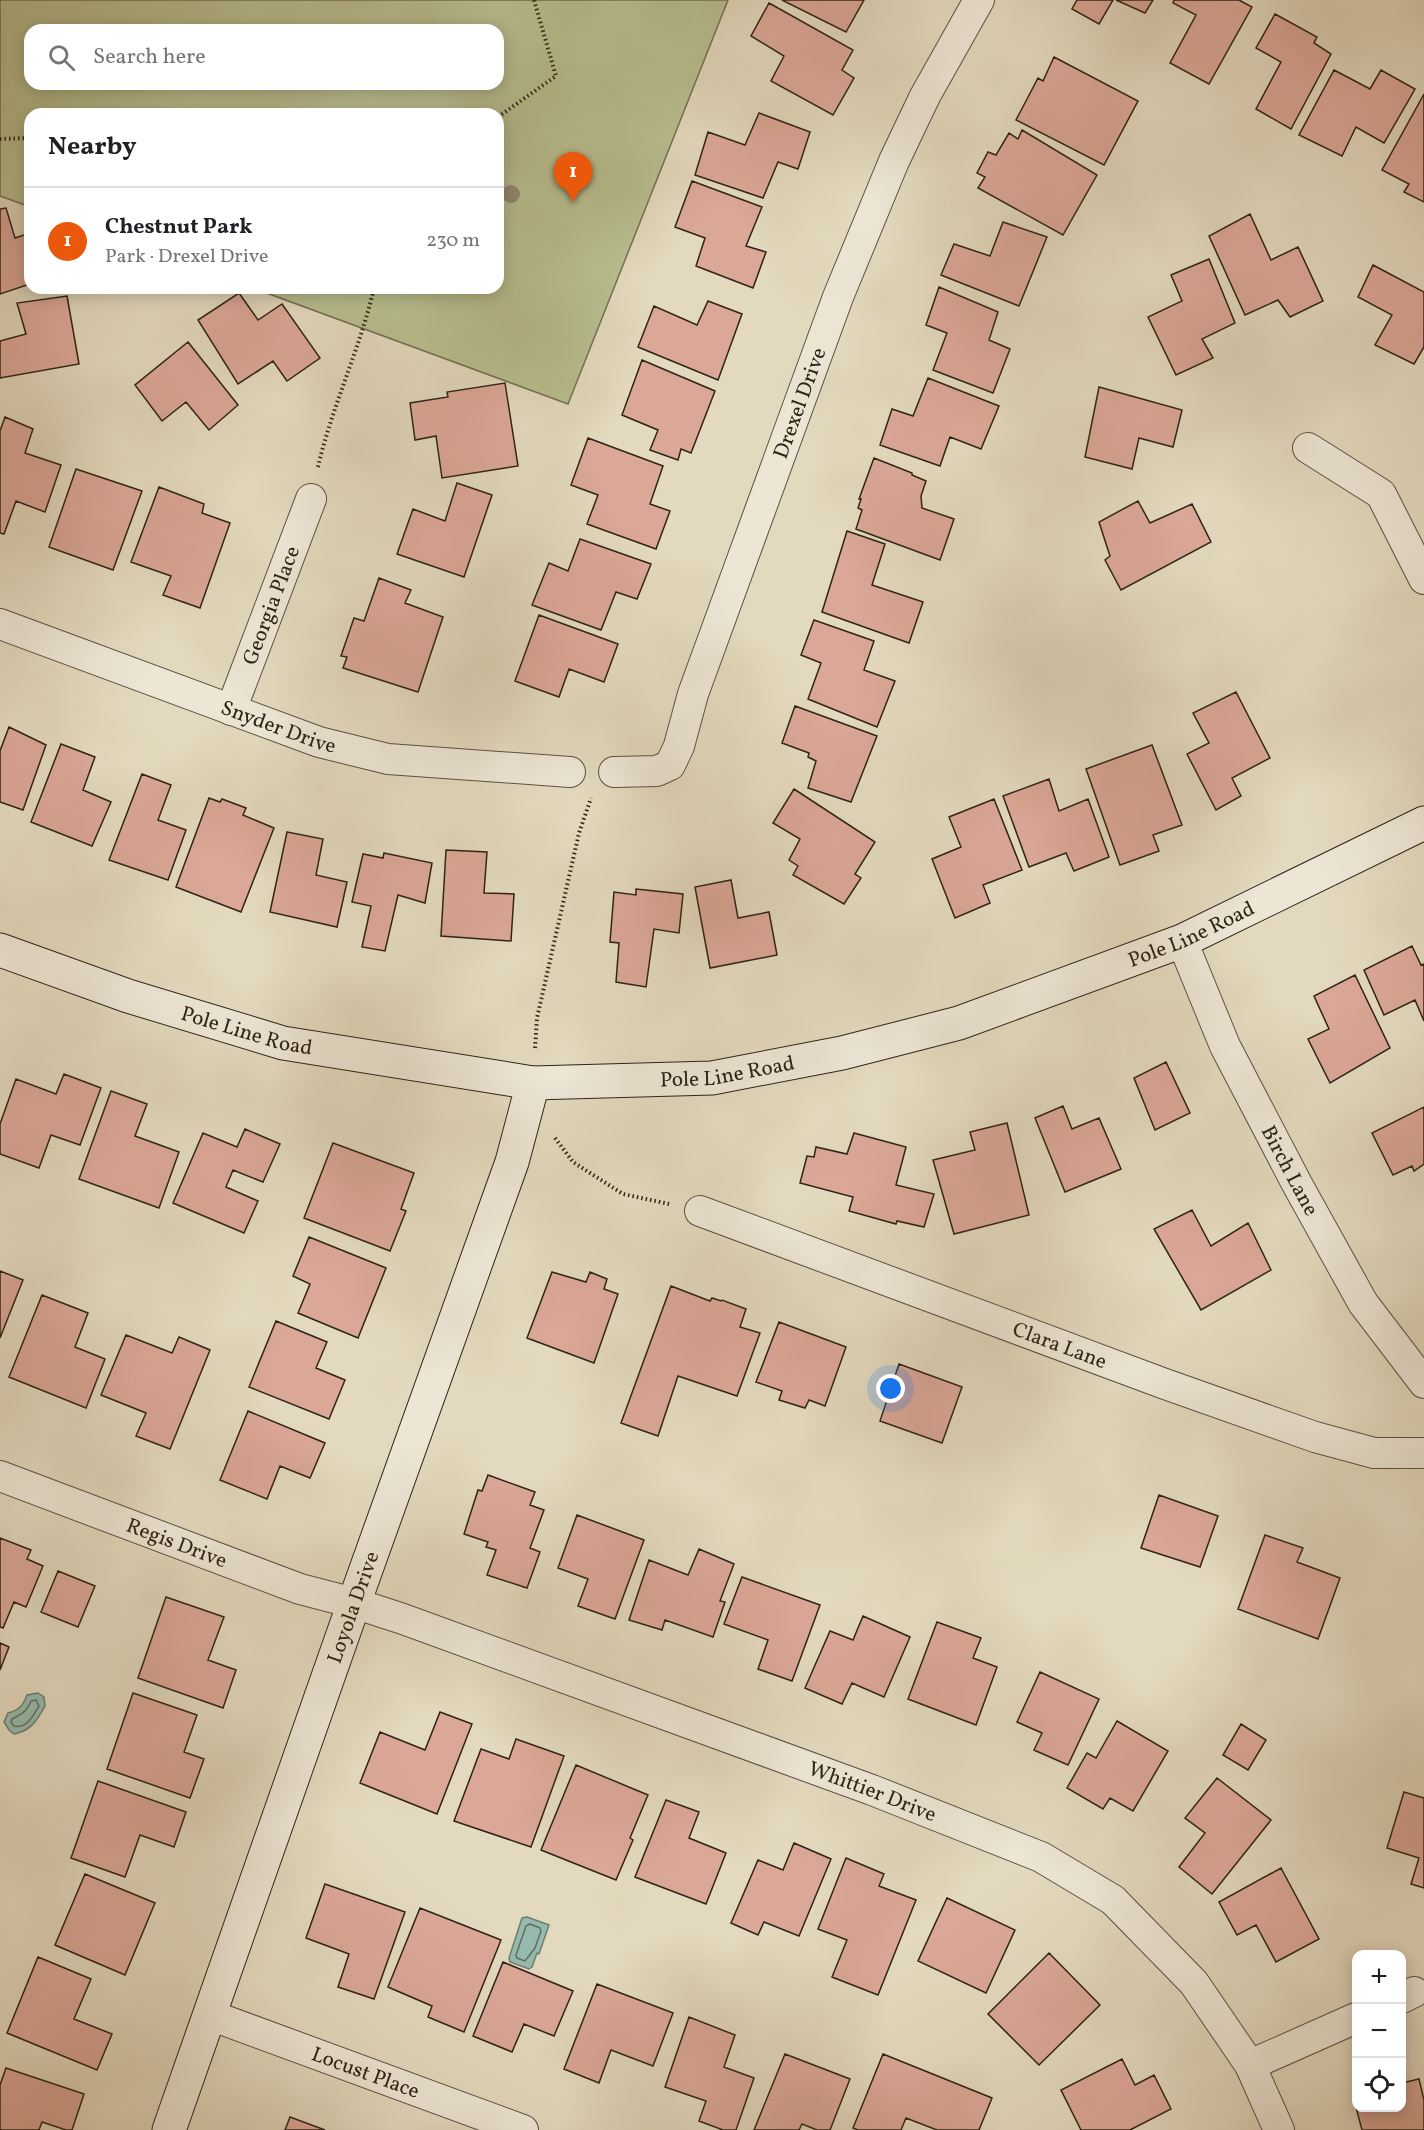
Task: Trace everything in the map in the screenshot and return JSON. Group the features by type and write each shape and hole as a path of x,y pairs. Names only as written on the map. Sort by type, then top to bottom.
{"main road":[{"name":"Pole Line Road","path":"0,950 128,996 283,1043 532,1083 712,1078 842,1053 959,1023 1182,941 1424,822"},
{"name":"Loyola Drive","path":"169,2130 512,1162 532,1083"}],"street":[{"name":"Drexel Drive","path":"614,772 657,771 670,765 679,746 693,694 838,297 909,129 925,96 980,0"},
{"path":"1308,448 1382,494 1424,579"},
{"name":"Georgia Place","path":"231,710 311,499"},
{"name":"Snyder Drive","path":"0,624 319,742 388,759 570,772"},
{"name":"Birch Lane","path":"1182,941 1226,1046 1303,1194 1363,1303 1424,1383"},
{"name":"Clara Lane","path":"700,1211 1154,1380 1315,1437 1374,1453 1424,1453"},
{"name":"Regis Drive","path":"0,1476 300,1589 354,1603"},
{"name":"Whittier Drive","path":"354,1603 861,1786 1041,1857 1113,1900 1194,1983 1250,2065 1279,2130"},
{"name":"Locust Place","path":"210,2015 523,2130"},
{"path":"1250,2065 1352,2020"}],"path":[{"path":"504,113 556,76 534,0"},
{"path":"0,139 24,138"},
{"path":"311,499 326,435 367,318 373,294"},
{"path":"532,1083 537,1018 579,833 593,792"},
{"path":"553,1134 573,1162 623,1194 700,1211"}],"green space":[{"path":"0,0 728,0 568,404 269,294 504,294 504,108 24,108 24,205 0,196"}],"water":[{"path":"38,1693 44,1697 45,1706 29,1728 14,1734 4,1722 8,1713 20,1707 27,1695"},
{"path":"527,1917 549,1925 539,1954 537,1953 529,1969 510,1962 509,1958 522,1918"}],"building":[{"path":"782,0 864,0 846,32"},
{"path":"1077,0 1113,0 1099,24 1072,9"},
{"path":"1116,0 1153,0 1145,13"},
{"path":"1174,0 1239,0 1252,7 1209,84 1170,63 1196,15 1173,3"},
{"path":"769,3 853,50 842,70 854,78 833,115 771,81 784,56 751,36"},
{"path":"1275,14 1317,37 1314,43 1331,54 1291,129 1256,109 1281,62 1256,48"},
{"path":"1054,57 1138,101 1104,165 1016,120 1038,78 1043,81"},
{"path":"1334,70 1370,89 1381,70 1415,89 1384,143 1356,127 1342,156 1299,135"},
{"path":"1424,94 1424,202 1404,192 1409,184 1382,170"},
{"path":"759,113 810,132 798,169 778,162 763,198 695,175 708,132 745,145"},
{"path":"1022,130 1097,175 1063,235 978,188 985,177 977,173 988,152 996,155 1009,133 1018,139"},
{"path":"692,181 762,207 746,246 766,252 753,288 696,266 705,238 675,227"},
{"path":"6,208 15,238 24,235 24,286 0,294 0,209"},
{"path":"1250,214 1271,260 1298,247 1323,301 1290,317 1278,300 1245,315 1209,236"},
{"path":"1003,222 1047,237 1019,306 941,275 954,244 990,256"},
{"path":"1209,259 1235,323 1202,339 1213,358 1176,375 1148,317 1182,301 1171,275"},
{"path":"1373,265 1424,292 1424,347 1414,364 1375,345 1392,315 1358,297"},
{"path":"939,287 998,312 989,340 1010,349 993,393 933,370 947,333 926,325"},
{"path":"237,294 258,320 282,304 320,358 287,381 273,361 238,384 198,320"},
{"path":"67,296 79,364 0,378 0,341 26,334 17,303"},
{"path":"708,301 742,314 718,380 638,347 654,306 697,325"},
{"path":"188,342 238,405 209,430 186,402 162,421 135,385"},
{"path":"642,360 715,391 691,453 681,449 678,460 650,450 658,430 622,415"},
{"path":"928,378 999,406 981,449 950,437 940,466 880,445 892,409 913,416"},
{"path":"505,383 518,466 442,478 436,436 415,440 410,403 448,397 447,392"},
{"path":"1099,387 1182,410 1173,447 1139,438 1132,469 1085,457"},
{"path":"5,417 33,429 25,453 61,465 45,512 16,501 4,534 0,533 0,431"},
{"path":"588,438 663,466 650,504 670,511 656,549 587,524 598,495 571,485"},
{"path":"874,458 926,481 921,496 922,508 954,519 940,560 856,529 862,510 858,508 861,499 859,499"},
{"path":"76,469 142,491 113,570 49,547"},
{"path":"457,483 492,495 464,577 397,554 413,509 445,521"},
{"path":"159,487 204,504 202,513 230,523 200,608 163,595 171,576 131,562"},
{"path":"1138,501 1150,523 1192,504 1211,542 1121,590 1105,560 1110,556 1099,522"},
{"path":"847,531 885,544 872,585 923,602 909,643 822,612"},
{"path":"580,539 651,564 637,599 616,592 601,630 532,605 549,563 568,571"},
{"path":"379,578 411,590 405,603 443,617 418,692 343,668 347,657 341,656 354,618 364,621"},
{"path":"539,615 618,644 604,682 569,669 559,697 515,681"},
{"path":"814,620 874,641 864,670 895,681 877,727 808,699 821,663 801,655"},
{"path":"1236,692 1270,758 1232,778 1241,796 1216,810 1187,754 1209,743 1193,713"},
{"path":"795,706 877,736 851,802 808,788 816,761 808,757 809,753 782,743"},
{"path":"9,727 46,745 23,810 0,802 0,751"},
{"path":"61,744 95,757 83,790 111,802 92,846 31,822"},
{"path":"1152,745 1182,825 1153,835 1159,851 1120,865 1086,769"},
{"path":"142,774 171,785 158,820 186,830 168,880 109,860"},
{"path":"1049,779 1059,811 1088,799 1109,857 1074,871 1066,853 1029,867 1003,796"},
{"path":"794,789 875,842 855,874 861,878 844,904 793,875 798,866 789,860 800,839 773,823"},
{"path":"209,798 220,802 222,799 246,808 243,815 274,828 241,912 176,887"},
{"path":"994,799 1022,870 983,885 990,903 955,918 932,859 961,847 949,817"},
{"path":"287,832 323,839 316,875 347,882 337,927 270,912"},
{"path":"446,850 487,852 484,893 514,894 511,941 441,936"},
{"path":"384,853 432,863 425,903 398,895 385,951 362,947 371,906 352,902 363,854 383,858"},
{"path":"731,880 738,918 769,912 777,955 710,968 695,887"},
{"path":"636,889 683,894 679,933 654,929 646,987 616,982 619,943 610,942 614,892 636,895"},
{"path":"1412,946 1421,965 1424,964 1424,1021 1415,1000 1384,1015 1364,970"},
{"path":"1355,975 1390,1048 1330,1083 1308,1039 1329,1029 1314,996"},
{"path":"1166,1062 1190,1113 1155,1130 1134,1078"},
{"path":"64,1074 101,1088 80,1145 51,1135 39,1168 0,1154 0,1124 16,1079 56,1094"},
{"path":"111,1091 147,1104 135,1136 179,1152 159,1208 79,1179"},
{"path":"1063,1106 1072,1129 1099,1118 1121,1169 1065,1192 1035,1118"},
{"path":"1424,1107 1424,1164 1414,1171 1412,1166 1393,1175 1372,1133"},
{"path":"1007,1123 1029,1215 954,1234 933,1160 975,1150 970,1132"},
{"path":"245,1129 280,1144 263,1182 233,1170 226,1187 258,1201 244,1233 173,1203 203,1133 237,1147"},
{"path":"854,1133 906,1147 896,1185 934,1194 924,1227 897,1221 896,1224 849,1211 853,1197 800,1183 807,1156 814,1157 816,1147 847,1154"},
{"path":"333,1143 414,1173 401,1209 406,1211 390,1251 304,1218"},
{"path":"1192,1210 1211,1246 1248,1223 1271,1270 1201,1310 1154,1229"},
{"path":"309,1237 386,1268 358,1338 298,1313 310,1284 293,1276"},
{"path":"0,1271 23,1280 0,1338"},
{"path":"552,1272 586,1282 590,1272 607,1279 604,1289 618,1294 594,1363 527,1338"},
{"path":"671,1286 710,1301 712,1298 722,1300 746,1309 740,1327 760,1333 737,1396 678,1376 658,1436 621,1423"},
{"path":"42,1295 88,1313 75,1347 105,1359 86,1408 9,1377"},
{"path":"276,1321 327,1342 316,1368 345,1380 329,1419 249,1387"},
{"path":"779,1322 846,1347 825,1406 809,1400 805,1408 779,1400 782,1391 756,1382"},
{"path":"126,1335 172,1353 179,1337 210,1350 170,1449 136,1436 146,1413 101,1395"},
{"path":"899,1364 962,1387 942,1443 880,1421"},
{"path":"248,1411 325,1443 310,1478 280,1466 267,1499 220,1480"},
{"path":"488,1475 535,1492 530,1505 544,1510 530,1548 540,1552 527,1588 487,1575 496,1550 486,1547 488,1542 464,1534 478,1490 482,1491"},
{"path":"1159,1495 1218,1516 1200,1567 1141,1548"},
{"path":"577,1515 644,1540 615,1619 578,1606 588,1579 558,1568"},
{"path":"1265,1535 1303,1548 1297,1562 1340,1578 1318,1639 1238,1609"},
{"path":"0,1538 31,1550 27,1559 43,1566 26,1607 14,1602 3,1628 0,1627"},
{"path":"699,1549 734,1564 720,1601 725,1602 713,1637 665,1620 662,1630 629,1620 649,1560 688,1575"},
{"path":"58,1571 95,1586 78,1627 41,1612"},
{"path":"742,1577 820,1605 792,1681 758,1669 768,1640 724,1624"},
{"path":"166,1597 224,1617 208,1660 236,1670 223,1708 138,1678"},
{"path":"863,1616 910,1637 884,1697 852,1683 842,1704 805,1688 830,1631 853,1640"},
{"path":"937,1622 981,1638 973,1658 997,1667 976,1725 908,1699"},
{"path":"0,1643 9,1647 0,1670"},
{"path":"1040,1672 1099,1699 1068,1765 1034,1750 1042,1733 1017,1722"},
{"path":"133,1693 197,1715 184,1752 204,1759 190,1798 107,1769"},
{"path":"440,1712 472,1724 437,1814 360,1783 380,1732 425,1750"},
{"path":"1117,1721 1168,1751 1133,1811 1110,1798 1103,1809 1067,1788 1087,1753 1096,1758"},
{"path":"1241,1724 1266,1740 1248,1770 1223,1755"},
{"path":"516,1739 564,1756 531,1847 454,1821 481,1749 509,1759"},
{"path":"576,1765 648,1795 630,1838 633,1840 616,1880 541,1850"},
{"path":"1217,1778 1271,1820 1212,1894 1179,1867 1205,1833 1185,1818"},
{"path":"98,1781 186,1812 174,1847 140,1835 125,1877 71,1858"},
{"path":"1404,1792 1424,1798 1424,1888 1411,1884 1419,1858 1387,1848"},
{"path":"666,1800 699,1812 689,1838 726,1853 706,1904 635,1877"},
{"path":"794,1843 831,1859 799,1936 764,1922 758,1935 731,1923 758,1860 783,1870"},
{"path":"846,1858 884,1874 879,1886 916,1900 878,1995 832,1977 847,1940 818,1929"},
{"path":"1281,1868 1319,1939 1276,1962 1256,1925 1237,1935 1219,1902"},
{"path":"85,1874 155,1903 125,1975 55,1945"},
{"path":"325,1884 405,1912 374,1999 338,1987 349,1954 306,1938"},
{"path":"947,1898 1015,1930 986,1993 918,1961"},
{"path":"420,1908 501,1940 464,2032 428,2017 432,2006 388,1987"},
{"path":"1049,1953 1100,2005 1039,2065 988,2014"},
{"path":"38,1957 91,1979 74,2019 112,2034 97,2070 7,2033"},
{"path":"503,1962 573,1991 554,2036 524,2024 512,2052 473,2036"},
{"path":"597,1984 673,2013 653,2066 611,2050 599,2083 564,2069"},
{"path":"689,2017 735,2035 724,2067 754,2078 736,2130 723,2130 699,2121 706,2101 665,2087"},
{"path":"785,2054 850,2079 830,2130 817,2130 802,2124 799,2130 754,2130"},
{"path":"883,2054 992,2098 979,2130 937,2130 906,2118 901,2130 853,2128"},
{"path":"1122,2059 1135,2085 1154,2075 1171,2109 1130,2130 1081,2130 1061,2090"},
{"path":"6,2068 84,2094 72,2130 42,2122 39,2130 0,2130 0,2085"},
{"path":"1419,2079 1424,2100 1424,2130 1362,2130 1357,2112 1406,2112 1406,2082"},
{"path":"290,2117 325,2130 285,2130"}],"place":[{"name":"Chestnut Park","path":"573,202"}]}
